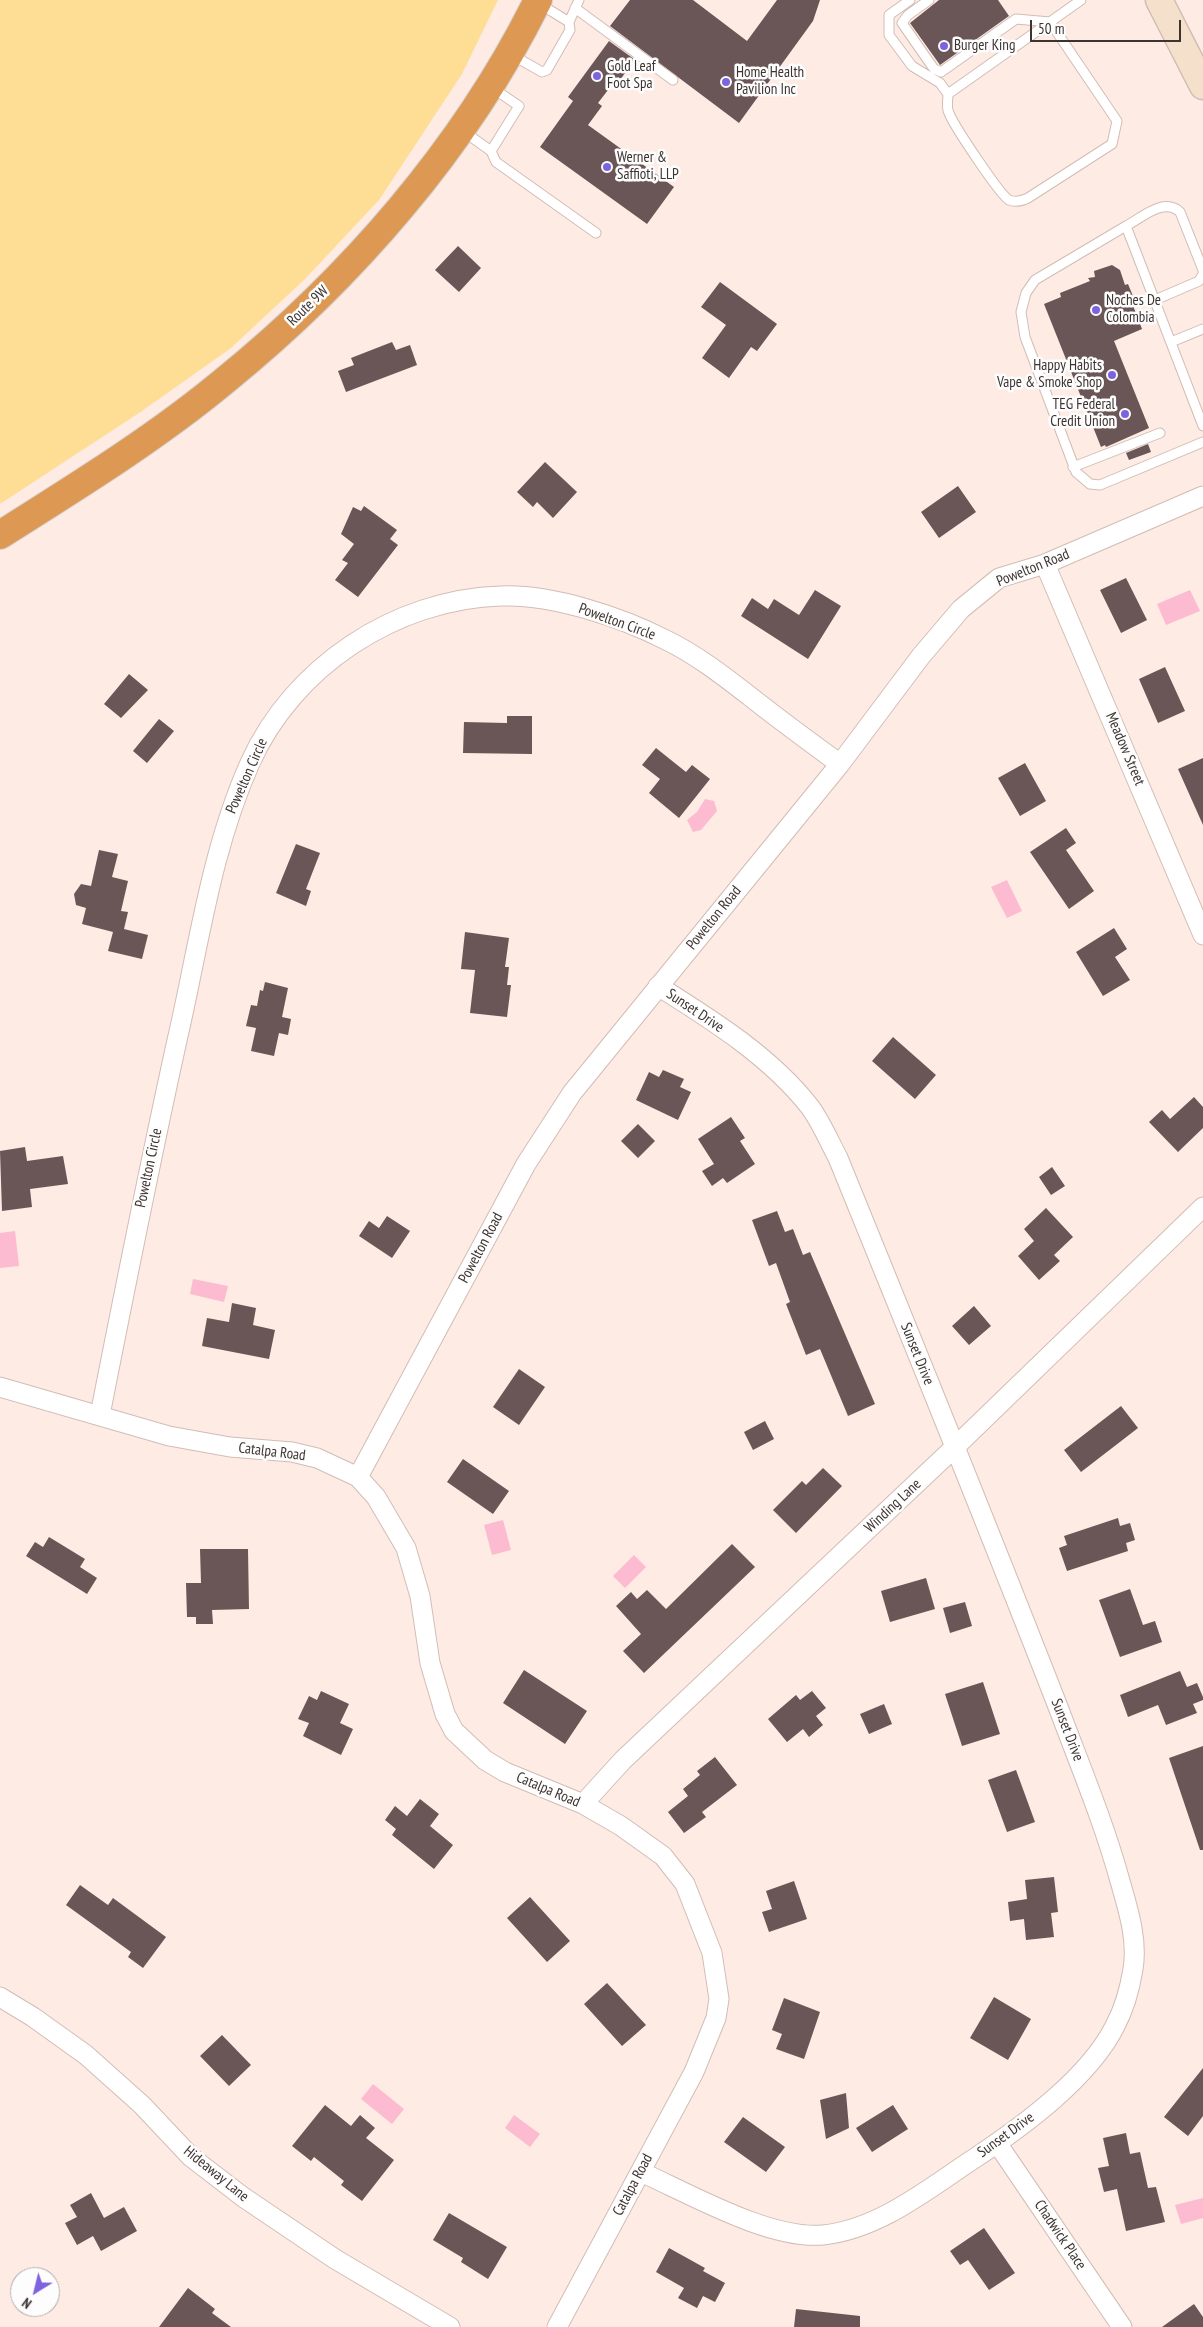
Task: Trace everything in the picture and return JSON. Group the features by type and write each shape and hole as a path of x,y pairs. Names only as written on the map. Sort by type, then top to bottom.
{"highway":[{"name":"Route 9W","path":"0,535 188,409 223,382 275,337 326,288 379,231 460,129 509,54 537,1"}],"main road":[{"path":"1159,0 1203,86"}],"street":[{"name":"Powelton Road","path":"358,1477 526,1164 572,1093 840,764 921,656 961,609 999,578 1046,564 1203,496"},
{"name":"Meadow Street","path":"1046,564 1203,935"},
{"name":"Powelton Circle","path":"100,1415 148,1168 225,827 250,762 267,732 310,678 339,651 406,616 463,600 504,596 567,604 597,612 666,640 697,658 840,764"},
{"name":"Sunset Drive","path":"641,2172 756,2224 786,2231 821,2235 848,2229 884,2216 997,2143 1050,2103 1092,2060 1115,2027 1134,1965 1130,1915 1108,1839 955,1447 838,1158 811,1108 764,1060 704,1014 658,986"},
{"name":"Winding Lane","path":"583,1804 623,1760 955,1447 1203,1207"},
{"name":"Catalpa Road","path":"0,1387 169,1436 230,1447 292,1452 317,1458 358,1477 376,1497 406,1548 420,1596 430,1663 445,1714 454,1731 484,1760 505,1772 583,1804 621,1826 663,1856 685,1884 712,1953 719,1998 716,2018 694,2072 556,2327"},
{"name":"Hideaway Lane","path":"0,1998 33,2017 86,2055 142,2105 191,2157 244,2197 335,2259 450,2327"},
{"name":"Chadwick Place","path":"997,2143 1122,2327"}],"lane":[{"path":"910,0 889,15 889,36 912,66 940,83 948,94 948,112 1008,199 1018,202 1028,198 1112,144 1118,121 1050,22"},
{"path":"930,0 908,15 902,23 934,69 941,72 1016,19 1050,22"},
{"path":"948,94 1081,0"},
{"path":"537,1 569,22"},
{"path":"509,54 542,72 547,70 570,30 569,22 577,4 673,80"},
{"path":"489,86 520,106 491,151"},
{"path":"460,129 491,151 496,162 596,233"},
{"path":"1203,270 1180,212 1174,207 1163,205 1035,280 1026,293 1021,312 1026,337 1076,472 1090,484 1100,485 1203,442"},
{"path":"1126,226 1203,426"},
{"path":"1155,300 1199,281 1203,274"},
{"path":"1171,342 1203,329"},
{"path":"1074,467 1160,432"}],"shaded area":[{"path":"0,0 498,0 462,74 379,200 305,279 231,348 142,411 0,504"},
{"path":"1190,590 1200,611 1166,625 1157,604"},
{"path":"705,799 714,801 717,811 701,830 693,832 687,820 697,812"},
{"path":"1007,880 1022,911 1007,918 991,887"},
{"path":"15,1231 19,1266 0,1268 0,1233"},
{"path":"193,1279 228,1286 224,1302 190,1294"},
{"path":"503,1520 511,1550 492,1555 484,1525"},
{"path":"634,1555 646,1567 625,1588 613,1576"},
{"path":"373,2084 404,2109 392,2124 361,2099"},
{"path":"514,2115 540,2134 530,2147 505,2128"},
{"path":"1203,2198 1203,2218 1181,2224 1175,2205"}],"building":[{"name":"Home Health Pavilion Inc","path":"630,0 693,0 747,41 777,0 820,0 813,21 739,123 610,26"},
{"name":"Burger King","path":"939,0 998,0 1009,16 940,65 910,23"},
{"name":"Werner & Saffioti, LLP","path":"609,41 634,59 621,79 618,77 598,103 602,106 588,125 674,187 647,224 540,147 573,101 568,97"},
{"path":"458,246 481,268 459,292 435,270"},
{"path":"1112,265 1120,270 1125,285 1128,284 1135,301 1132,303 1142,329 1114,341 1149,428 1106,447 1105,445 1101,447 1044,304 1061,297 1060,293 1090,281 1088,278 1095,277 1094,271"},
{"path":"720,282 777,324 757,351 751,347 729,378 702,358 726,325 701,307"},
{"path":"392,342 396,350 410,345 417,365 346,392 338,371 354,365 351,358"},
{"path":"1148,444 1151,452 1129,460 1126,453"},
{"path":"545,462 577,492 553,518 537,502 533,507 517,492"},
{"path":"958,486 976,512 939,538 921,512"},
{"path":"364,506 397,530 390,539 398,545 358,597 335,580 348,563 342,560 354,544 341,534 353,507 361,511"},
{"path":"1126,578 1147,620 1121,633 1100,590"},
{"path":"815,590 841,606 808,659 741,616 752,598 768,609 774,599 799,615"},
{"path":"1165,667 1185,711 1158,723 1139,679"},
{"path":"129,674 148,690 121,718 104,704"},
{"path":"507,716 532,716 532,754 463,753 464,722 507,723"},
{"path":"159,719 174,731 147,763 133,751"},
{"path":"656,748 686,772 692,765 710,779 679,818 649,793 660,779 642,765"},
{"path":"1203,758 1203,825 1178,769"},
{"path":"1025,763 1046,801 1020,816 998,778"},
{"path":"1066,828 1076,843 1066,850 1094,891 1069,909 1030,852"},
{"path":"296,844 320,853 306,889 311,891 306,906 276,893"},
{"path":"99,850 118,854 112,877 128,881 121,911 128,912 124,929 148,935 142,959 108,951 113,932 82,924 86,908 76,905 74,894 81,884 91,886"},
{"path":"1114,928 1127,949 1115,957 1130,980 1103,996 1076,952"},
{"path":"465,932 509,938 505,967 509,967 507,985 511,985 507,1017 470,1013 475,970 461,969"},
{"path":"265,982 288,988 282,1017 291,1019 288,1035 279,1033 274,1056 251,1051 256,1028 246,1026 251,1005 257,1006 260,990 263,991"},
{"path":"893,1037 936,1075 915,1099 872,1061"},
{"path":"663,1070 684,1079 680,1087 691,1092 678,1120 636,1100 649,1072 659,1077"},
{"path":"1194,1097 1203,1107 1203,1128 1178,1152 1149,1122 1162,1110 1170,1119"},
{"path":"731,1117 745,1138 740,1141 755,1164 727,1183 723,1178 712,1186 702,1171 714,1164 698,1139"},
{"path":"638,1124 655,1141 638,1158 621,1141"},
{"path":"25,1147 27,1161 63,1156 68,1184 30,1189 32,1207 2,1211 0,1151"},
{"path":"1052,1167 1065,1186 1051,1195 1039,1177"},
{"path":"1046,1208 1073,1237 1054,1255 1060,1261 1039,1280 1018,1256 1034,1241 1024,1229"},
{"path":"777,1211 785,1232 793,1229 803,1255 810,1252 875,1404 848,1416 820,1349 806,1355 786,1304 790,1302 776,1263 769,1266 752,1220"},
{"path":"387,1216 410,1231 392,1258 359,1236 369,1221 379,1228"},
{"path":"232,1303 256,1308 253,1325 275,1330 269,1359 202,1346 207,1318 229,1322"},
{"path":"974,1306 991,1326 969,1345 952,1326"},
{"path":"519,1369 545,1387 519,1425 493,1407"},
{"path":"1121,1406 1138,1428 1081,1472 1064,1450"},
{"path":"765,1421 774,1439 753,1450 744,1432"},
{"path":"463,1459 509,1491 493,1514 447,1482"},
{"path":"823,1468 842,1486 796,1533 773,1510 802,1481 806,1485"},
{"path":"1118,1518 1120,1526 1130,1523 1135,1540 1126,1543 1128,1551 1067,1571 1059,1548 1067,1545 1064,1536"},
{"path":"49,1537 85,1559 80,1567 97,1578 87,1594 26,1556 35,1542 43,1547"},
{"path":"732,1544 755,1567 644,1673 623,1651 641,1634 616,1606 631,1592 637,1599 647,1590 666,1609"},
{"path":"200,1549 248,1549 249,1609 212,1610 213,1624 196,1624 196,1617 187,1617 186,1583 201,1583"},
{"path":"926,1578 935,1609 890,1622 881,1591"},
{"path":"1130,1589 1143,1625 1155,1621 1162,1642 1120,1657 1099,1600"},
{"path":"965,1602 972,1626 950,1633 943,1608"},
{"path":"524,1670 587,1711 565,1744 503,1703"},
{"path":"1180,1671 1187,1687 1197,1683 1203,1697 1203,1700 1193,1704 1197,1713 1166,1725 1158,1705 1128,1717 1120,1695"},
{"path":"983,1682 1000,1734 962,1746 945,1694"},
{"path":"321,1691 349,1704 340,1723 353,1729 341,1755 303,1736 309,1723 298,1719 309,1696 317,1700"},
{"path":"812,1691 826,1708 816,1716 823,1725 809,1737 803,1729 787,1742 768,1719 796,1695 800,1700"},
{"path":"884,1704 892,1724 869,1734 860,1714"},
{"path":"1203,1746 1203,1850 1200,1850 1169,1758"},
{"path":"715,1757 737,1785 702,1812 706,1817 684,1833 668,1812 688,1796 683,1789 700,1775 697,1771"},
{"path":"1016,1770 1035,1822 1007,1832 988,1780"},
{"path":"420,1799 439,1814 430,1826 453,1845 434,1869 392,1835 396,1829 385,1820 395,1806 407,1816"},
{"path":"1054,1877 1058,1912 1051,1913 1054,1937 1026,1940 1024,1919 1010,1921 1008,1902 1027,1899 1025,1880"},
{"path":"794,1881 807,1919 769,1932 762,1912 772,1909 766,1891"},
{"path":"80,1885 108,1905 113,1898 166,1937 143,1968 128,1957 131,1952 66,1905"},
{"path":"530,1897 570,1941 547,1962 507,1918"},
{"path":"607,1983 646,2025 622,2046 584,2004"},
{"path":"994,1997 1031,2019 1008,2060 970,2038"},
{"path":"784,1998 820,2012 804,2059 776,2049 782,2034 772,2030"},
{"path":"222,2035 251,2065 229,2086 200,2056"},
{"path":"1203,2068 1203,2116 1188,2136 1164,2117"},
{"path":"846,2093 849,2128 826,2139 820,2100"},
{"path":"325,2105 351,2126 360,2115 375,2128 366,2138 394,2160 362,2201 341,2185 344,2181 314,2157 311,2161 292,2146"},
{"path":"893,2105 908,2129 872,2152 856,2128"},
{"path":"743,2117 785,2147 766,2172 724,2142"},
{"path":"1126,2133 1130,2154 1140,2152 1148,2188 1156,2187 1165,2222 1126,2231 1117,2189 1104,2192 1098,2168 1109,2166 1103,2138"},
{"path":"91,2193 104,2218 124,2207 137,2231 101,2251 93,2236 77,2245 65,2223 77,2217 70,2205"},
{"path":"449,2213 507,2247 488,2279 461,2262 463,2258 433,2240"},
{"path":"984,2228 1015,2273 989,2290 968,2260 960,2265 950,2251"},
{"path":"669,2248 705,2268 703,2271 725,2283 715,2302 703,2296 697,2308 678,2298 684,2288 656,2272"},
{"path":"188,2288 215,2309 212,2313 231,2327 159,2327"},
{"path":"1194,2304 1203,2317 1203,2327 1162,2327"},
{"path":"796,2309 860,2316 860,2327 794,2327"}],"place":[{"name":"Burger King","path":"944,46"},
{"name":"Gold Leaf Foot Spa","path":"597,76"},
{"name":"Home Health Pavilion Inc","path":"726,82"},
{"name":"Werner & Saffioti, LLP","path":"607,167"},
{"name":"Noches De Colombia","path":"1096,310"},
{"name":"Happy Habits Vape & Smoke Shop","path":"1112,375"},
{"name":"TEG Federal Credit Union","path":"1125,414"}]}
